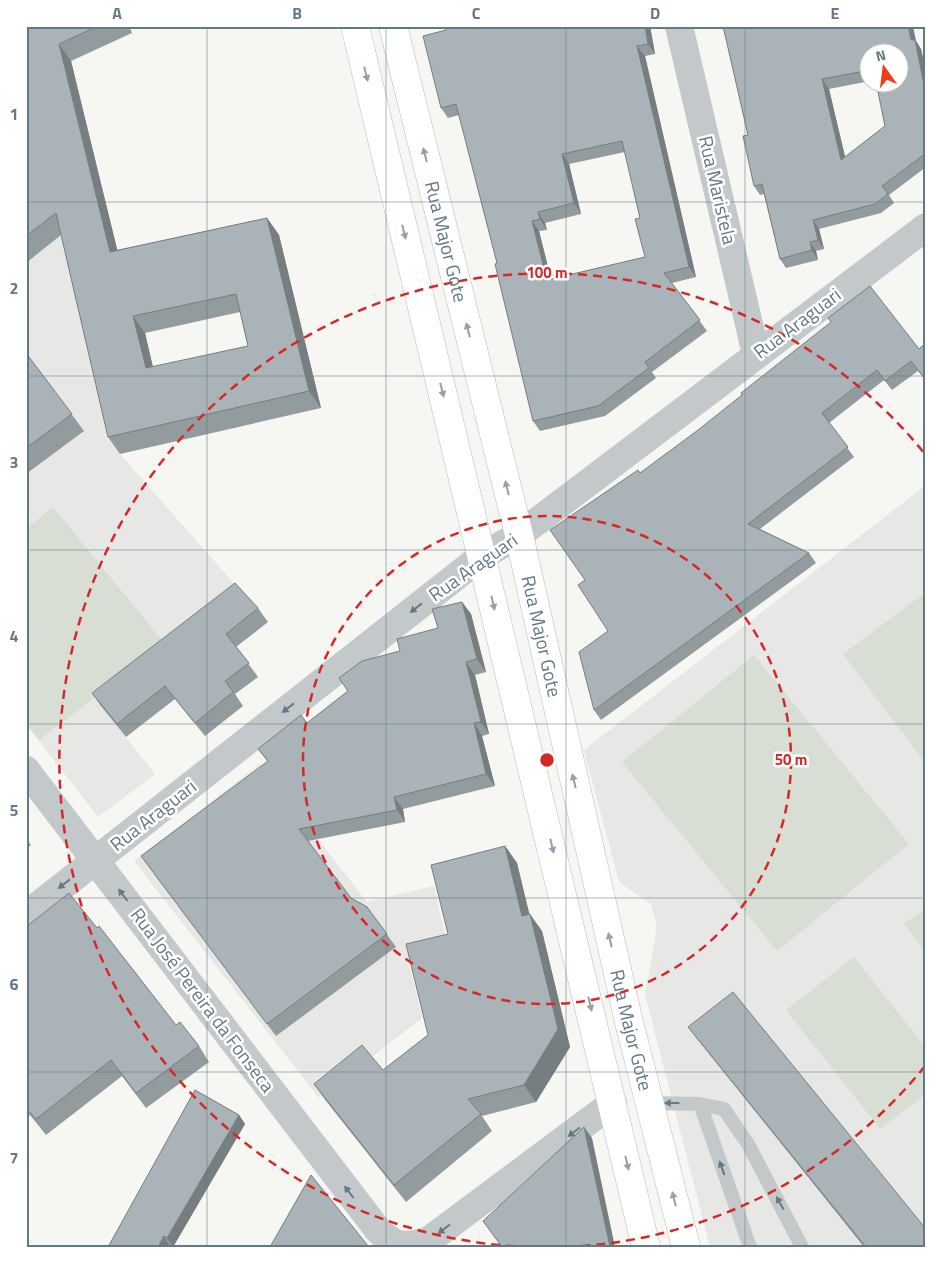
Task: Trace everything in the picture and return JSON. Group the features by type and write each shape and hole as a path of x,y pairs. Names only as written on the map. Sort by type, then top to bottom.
{"main road":[{"name":"Rua Major Gote","path":"355,26 646,1247"},
{"name":"Rua Major Gote","path":"393,26 519,535 628,1018 686,1247"}],"street":[{"name":"Rua Maristela","path":"679,26 756,354"},
{"name":"Rua Araguari","path":"26,914 482,556 519,535 926,227"},
{"name":"Rua José Pereira da Fonseca","path":"26,770 378,1230 389,1241 399,1245 411,1246 428,1241 613,1103"}],"lane":[{"path":"650,1103 700,1104 724,1109 731,1117 770,1185 802,1247"},
{"path":"700,1104 750,1247"}],"shaded area":[{"path":"26,83 120,454 245,596 102,707 155,774 98,817 26,724"},
{"path":"926,485 926,1247 710,1247 645,994 657,927 651,904 619,882 584,750"},
{"path":"53,507 165,644 39,740 26,724 26,529"},
{"path":"926,592 926,764 843,654"},
{"path":"754,655 909,844 777,951 622,762"},
{"path":"260,764 367,902 434,886 448,947 408,958 422,1018 319,1098 134,861"},
{"path":"926,908 926,953 904,924"},
{"path":"854,957 926,1048 926,1094 880,1129 786,1010"}],"building":[{"path":"26,26 98,26 59,44 110,252 267,218 309,391 108,437 56,213 26,236","holes":["236,294 248,346 146,368 133,316"]},
{"path":"445,26 645,26 648,44 637,46 689,267 664,273 700,320 645,362 649,368 598,406 533,421 495,264 497,263 456,104 441,108 423,36 446,30","holes":["622,141 640,218 635,219 645,257 547,280 532,221 540,219 538,212 574,203 562,154"]},
{"path":"723,26 908,26 911,40 915,40 926,95 926,153 882,186 888,194 875,204 813,220 818,240 810,242 812,250 780,259 762,184 754,186 743,136 748,135","holes":["860,42 910,42 910,92 878,92 885,126 841,160 822,79 860,72"]},
{"path":"870,286 919,349 926,343 926,380 911,361 885,381 877,370 822,413 848,447 748,524 809,553 594,710 579,652 608,631 578,585 585,580 550,530 638,470 640,473 698,430 742,395 741,393 831,322 828,318"},
{"path":"26,353 72,414 26,448"},
{"path":"235,583 258,608 226,634 249,663 225,681 233,692 195,723 165,686 117,724 92,693"},
{"path":"462,602 477,659 466,662 481,722 474,723 486,774 394,797 397,810 299,829 351,898 367,907 387,934 267,1024 141,856 268,761 258,749 301,715 307,723 348,691 339,678 362,661 400,651 397,639 438,628 432,609"},
{"path":"505,846 522,916 530,914 558,1029 524,1085 468,1099 481,1114 394,1185 314,1084 362,1045 383,1070 428,1035 406,944 448,934 431,865"},
{"path":"69,893 97,928 99,926 176,1025 180,1022 199,1046 136,1093 111,1060 36,1119 26,1108 26,927"},
{"path":"733,992 926,1229 926,1247 866,1247 688,1027"},
{"path":"195,1090 239,1115 167,1238 164,1236 158,1247 108,1247"},
{"path":"584,1127 610,1247 502,1247 483,1221"},
{"path":"311,1175 369,1247 270,1247"}]}
